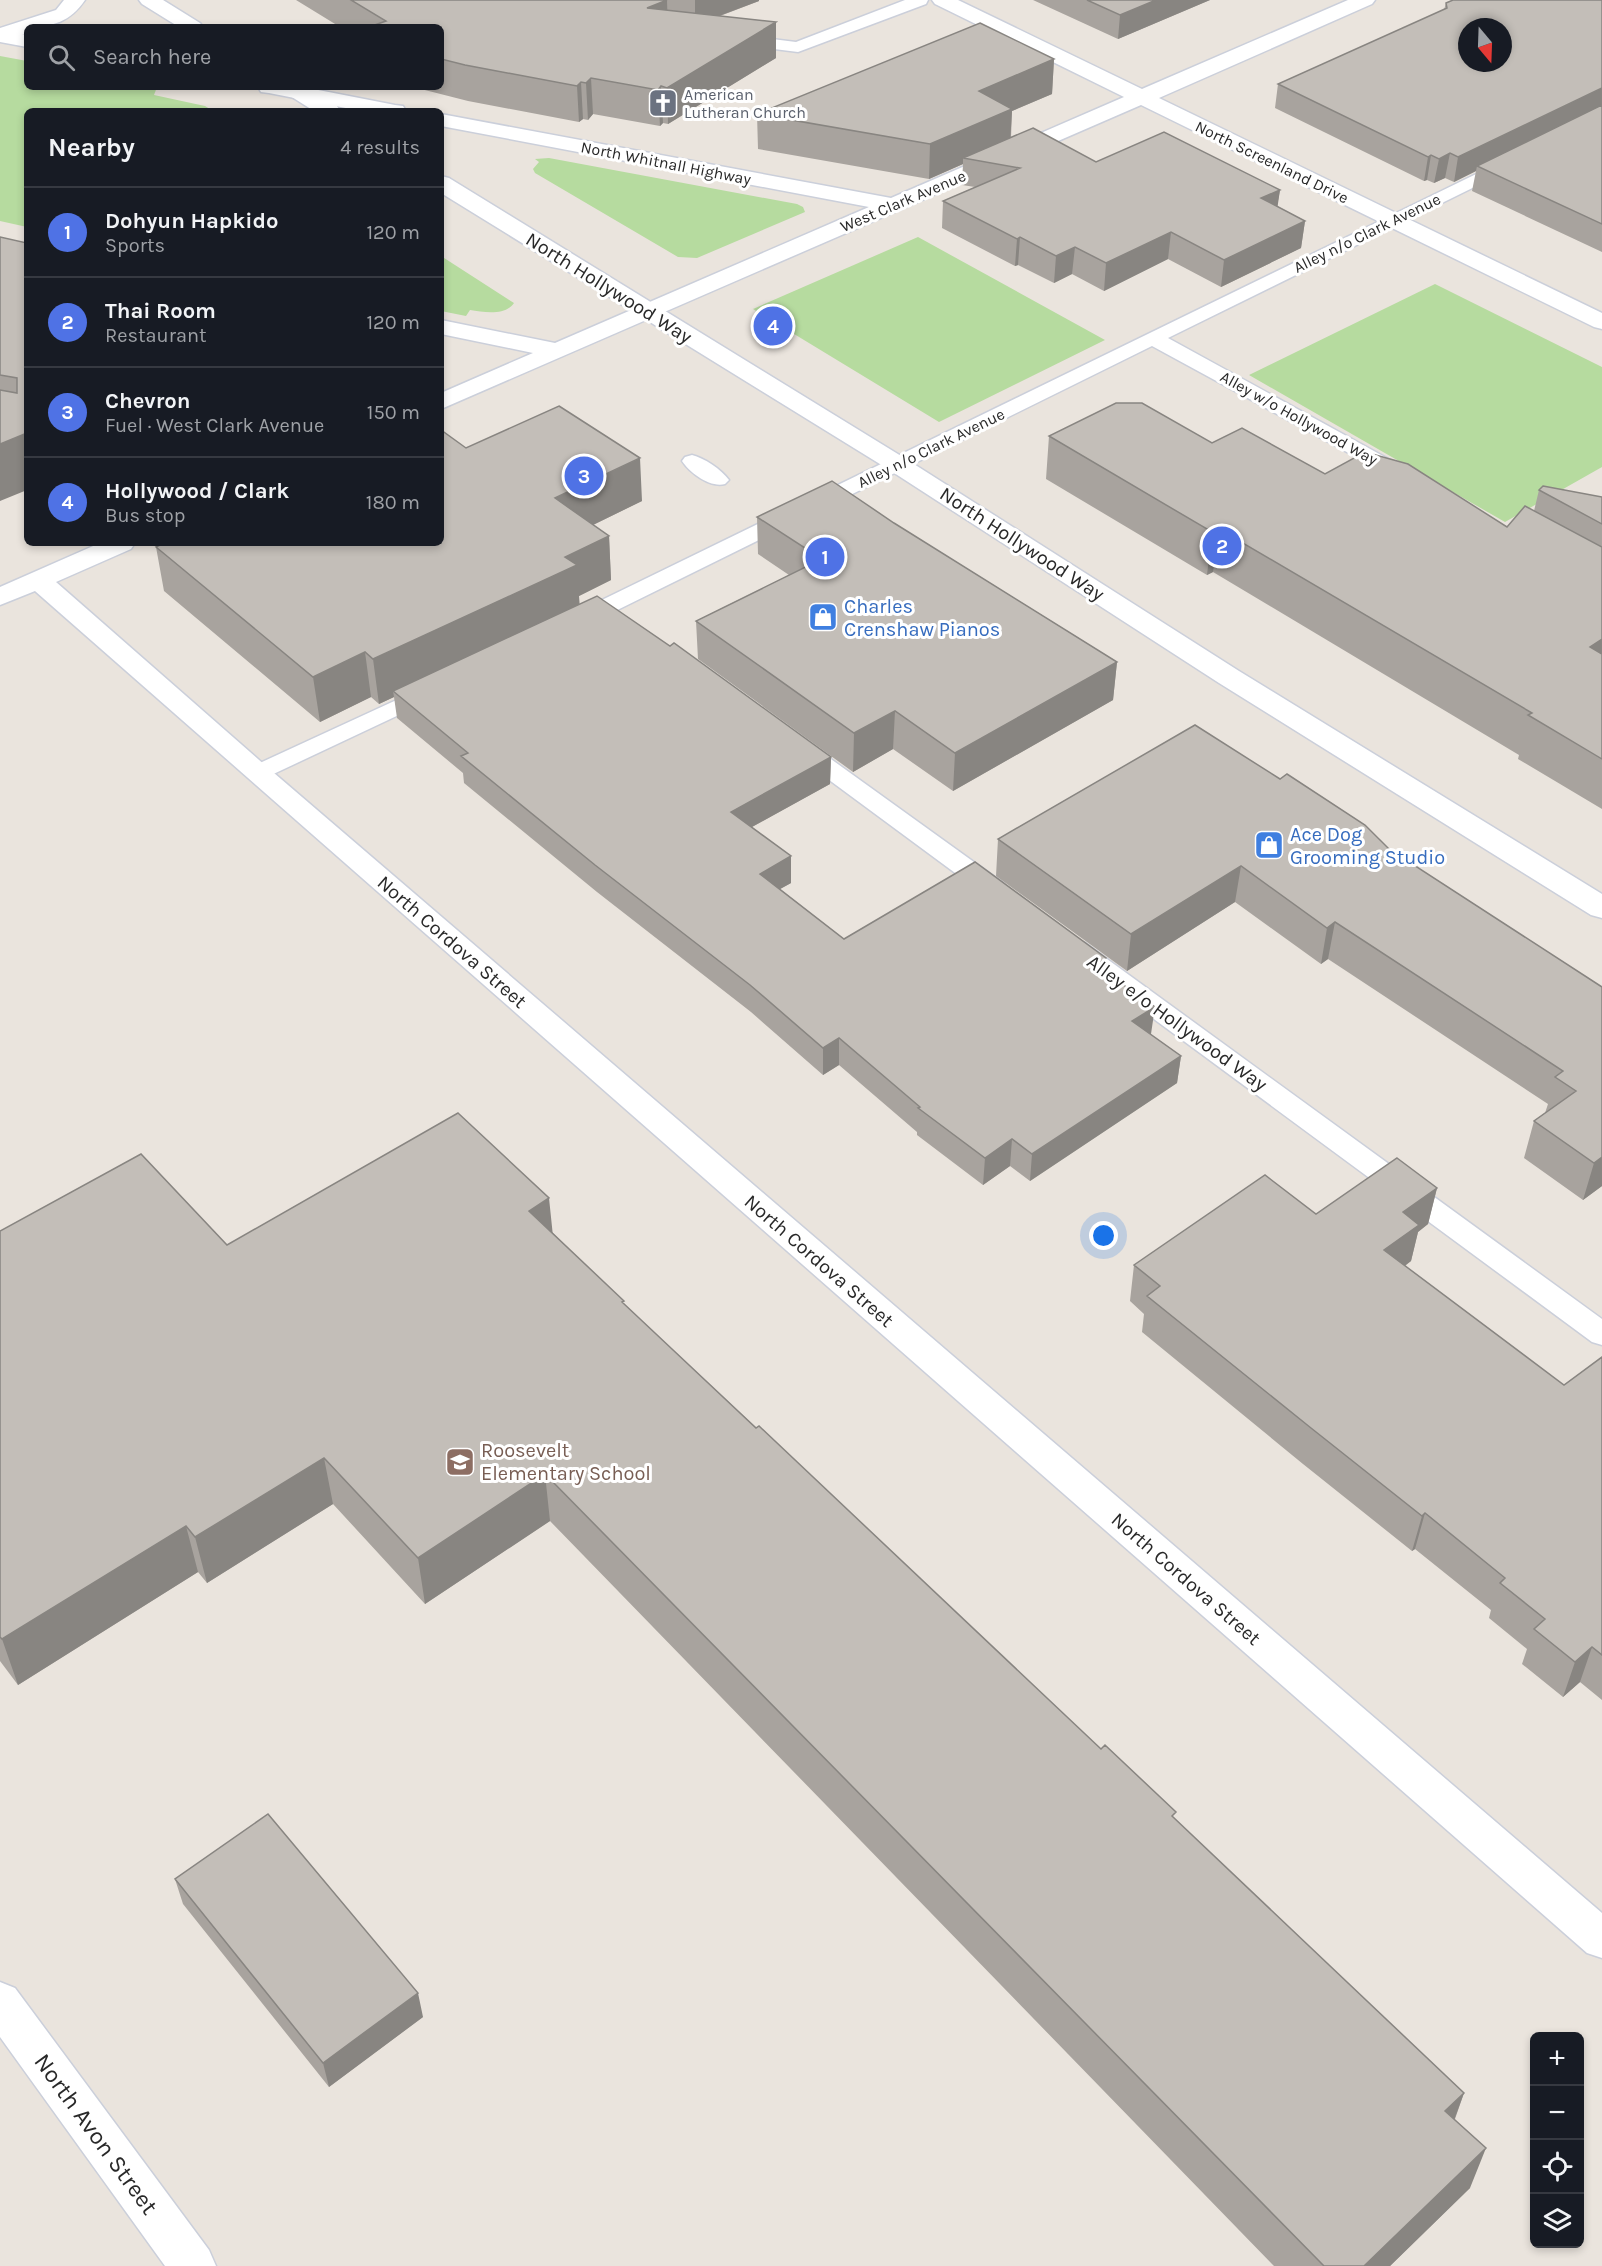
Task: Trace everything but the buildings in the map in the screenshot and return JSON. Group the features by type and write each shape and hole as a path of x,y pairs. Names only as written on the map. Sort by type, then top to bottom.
{"street":[{"path":"34,24 63,14 75,0"},
{"path":"149,0 188,24"},
{"name":"North Screenland Drive","path":"942,0 1602,322"},
{"name":"West Clark Avenue","path":"444,401 1365,0"},
{"path":"0,36 24,28"},
{"path":"0,36 24,40"},
{"path":"297,90 324,108"},
{"path":"297,90 381,108"},
{"name":"North Whitnall Highway","path":"444,121 891,206"},
{"name":"North Hollywood Way","path":"444,185 897,464 1229,677 1602,908"},
{"path":"444,328 557,351"},
{"path":"0,597 115,546"},
{"name":"North Cordova Street","path":"38,580 257,773 1602,1939"},
{"name":"North Avon Street","path":"0,2002 193,2266"}],"lane":[{"path":"724,37 798,47 920,0"},
{"name":"Alley n/o Clark Avenue","path":"555,632 617,614 897,464 1529,153"},
{"name":"Alley w/o Hollywood Way","path":"1154,339 1410,478"},
{"path":"692,461 718,480"},
{"path":"257,773 448,682"},
{"path":"781,734 1013,903"},
{"name":"Alley e/o Hollywood Way","path":"1061,939 1602,1334"}],"green space":[{"path":"0,56 24,60 24,90 156,90 154,95 208,108 24,108 24,226 0,221"},
{"path":"549,158 797,204 803,207 805,212 697,258 678,257 535,173 533,169 539,162 535,159"},
{"path":"918,237 1105,340 939,422 753,309"},
{"path":"444,258 514,303 500,311 470,310 466,316 444,312"},
{"path":"1435,284 1602,367 1602,467 1505,522 1249,375"}],"place":[{"name":"American Lutheran Church","path":"663,103"},
{"name":"Hollywood / Clark","path":"773,326"},
{"name":"Chevron","path":"584,476"},
{"name":"Thai Room","path":"1222,546"},
{"name":"Dohyun Hapkido","path":"825,557"},
{"name":"Charles Crenshaw Pianos","path":"823,617"},
{"name":"Ace Dog Grooming Studio","path":"1269,845"},
{"name":"Roosevelt Elementary School","path":"460,1462"}]}
